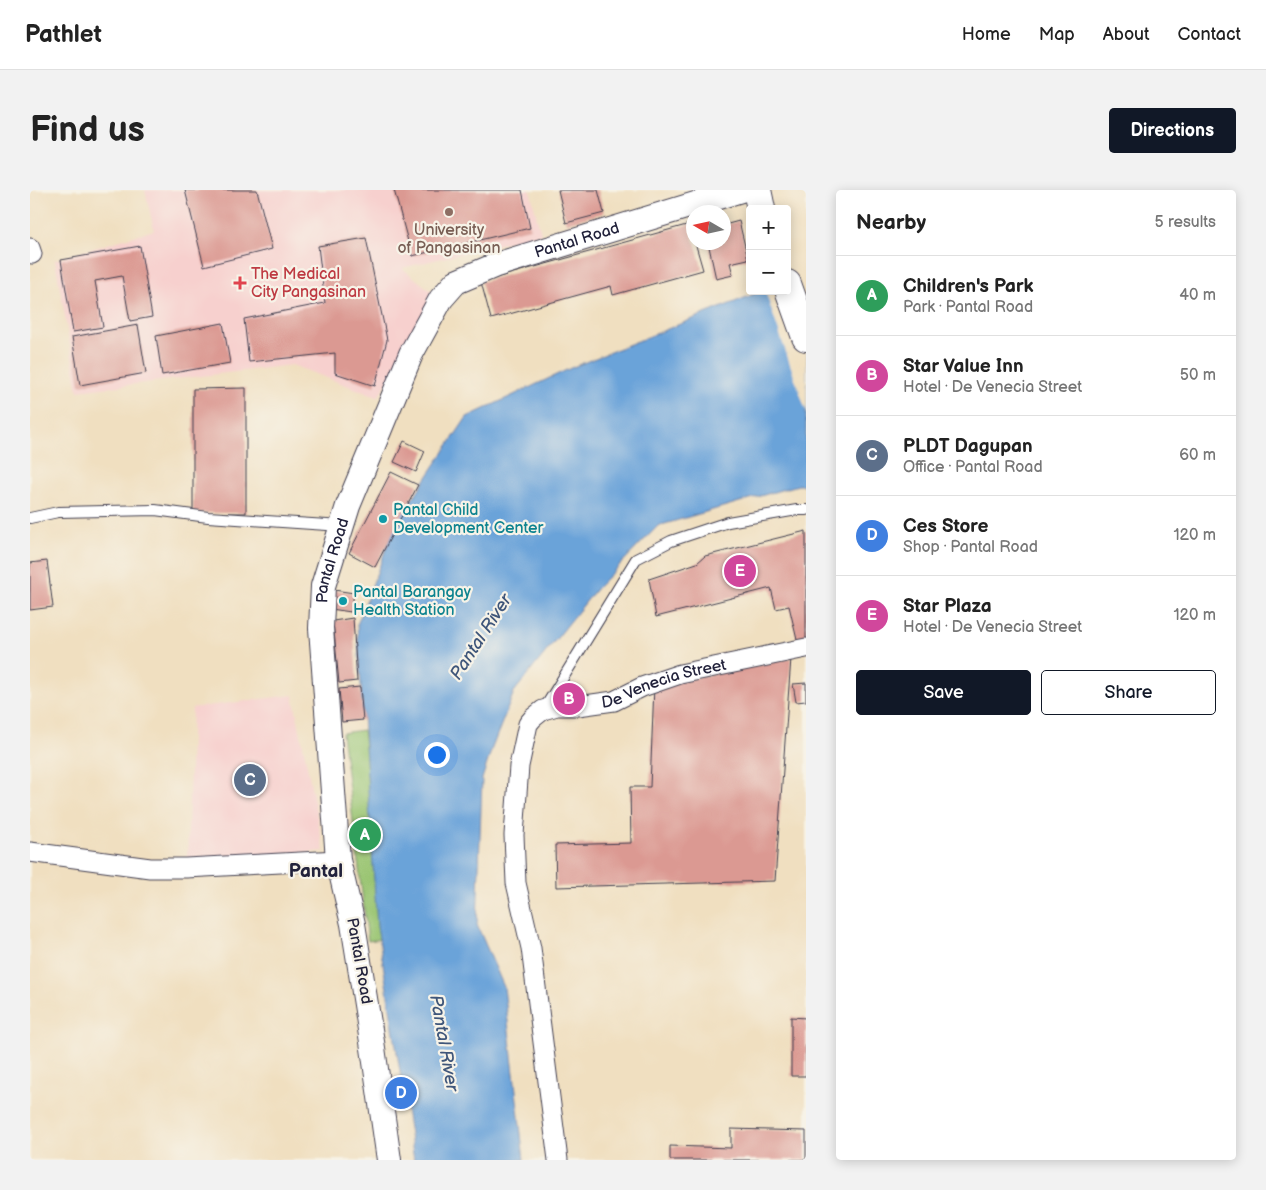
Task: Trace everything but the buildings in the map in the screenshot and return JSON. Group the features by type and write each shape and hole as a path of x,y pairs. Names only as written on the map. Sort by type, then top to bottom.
{"main road":[{"path":"757,190 760,205"},
{"path":"791,295 806,337"}],"street":[{"name":"Pantal Road","path":"389,1160 355,934 338,860 320,628 323,586 342,526 411,354 441,299 456,282 496,265 741,190"},
{"name":"De Venecia Street","path":"544,710 557,706 578,706 614,701 642,687 680,674 806,648"},
{"path":"544,710 528,724 519,766 514,836 516,883 531,948 558,1160"},
{"path":"30,852 150,868 186,868 338,860"}],"lane":[{"path":"30,518 58,512 155,510 208,517 342,526"},
{"path":"544,710 636,559 671,541 728,522 806,510"}],"shaded area":[{"name":"The Medical City Pangasinan","path":"145,190 530,190 541,234 402,268 441,299 378,397 292,365 78,391 55,260 154,230"},
{"path":"293,695 324,851 187,864 192,708"}],"green space":[{"path":"363,730 389,938 368,941 342,733"}],"water":[{"name":"Pantal River","path":"791,293 806,295 806,485 798,485 658,526 597,588 514,692 482,779 477,925 504,987 524,1160 414,1160 377,926 357,625 395,525 467,417 573,367 752,295 791,295"}],"pier":[{"path":"791,291 806,293 806,411 766,295 791,295"}],"place":[{"name":"University of Pangasinan","path":"449,212"},
{"name":"The Medical City Pangasinan","path":"240,283"},
{"name":"Pantal Child Development Center","path":"383,519"},
{"name":"Star Plaza","path":"740,571"},
{"name":"Pantal Barangay Health Station","path":"343,601"},
{"name":"Star Value Inn","path":"569,699"},
{"name":"PLDT Dagupan","path":"250,780"},
{"name":"Children's Park","path":"365,835"},
{"name":"Ces Store","path":"401,1093"}],"district":[{"name":"Pantal","path":"316,871"}]}
